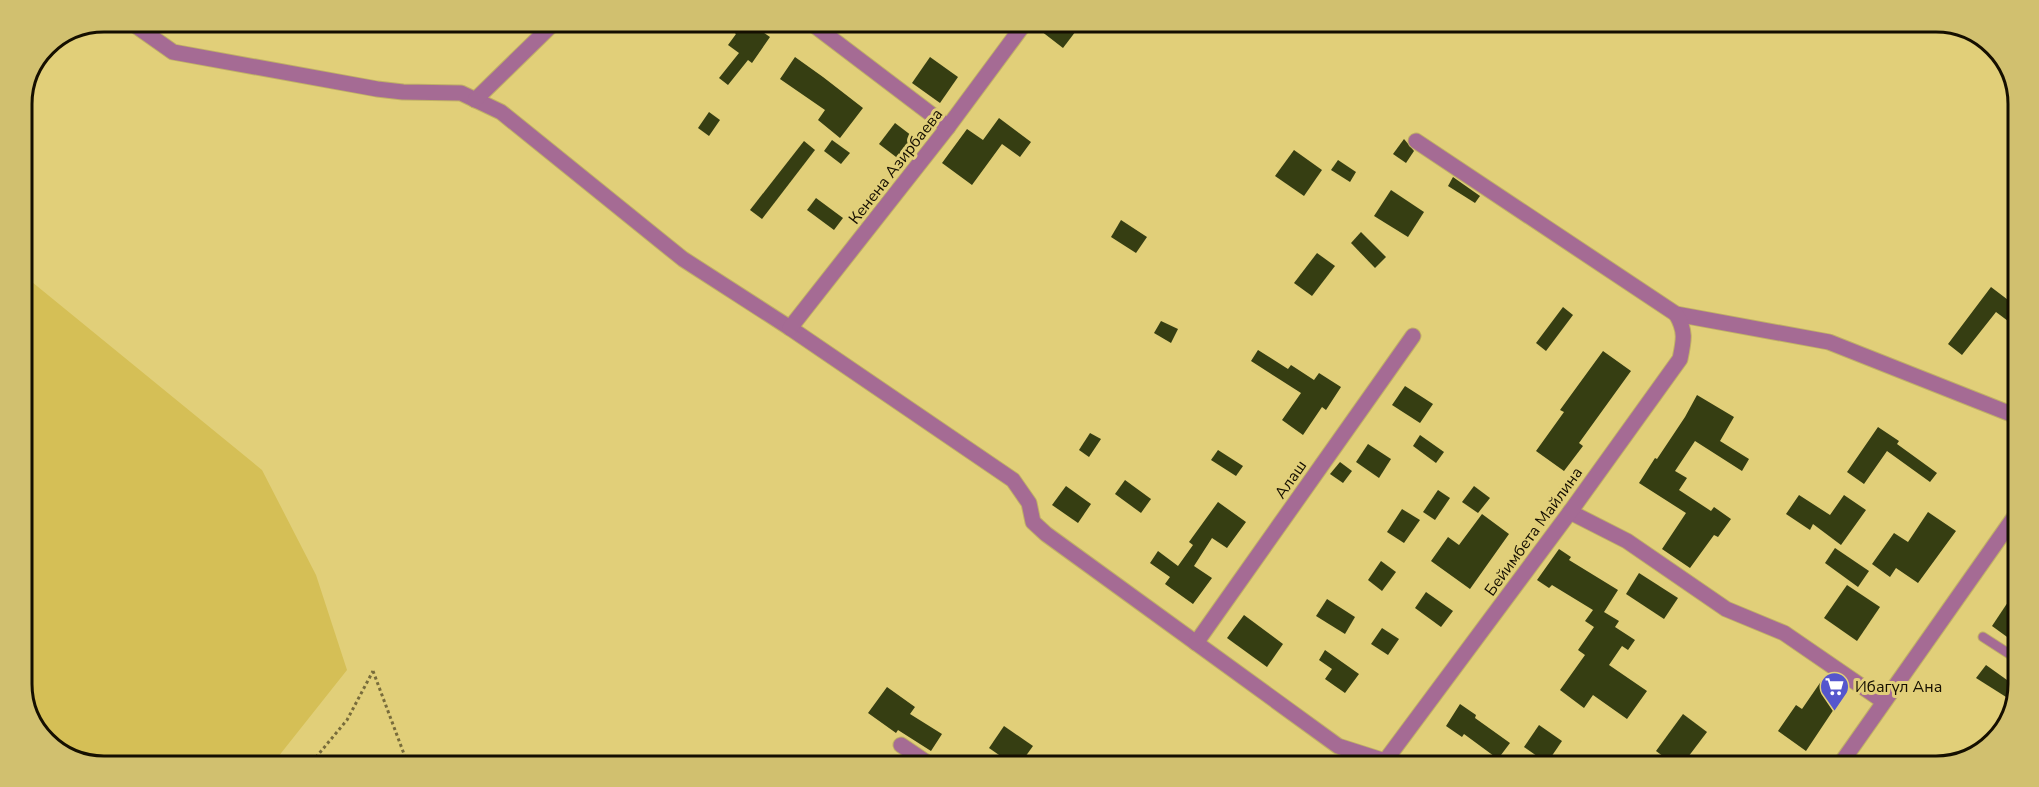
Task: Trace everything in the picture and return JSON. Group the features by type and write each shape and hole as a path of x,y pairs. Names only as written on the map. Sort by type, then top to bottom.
{"street":[{"path":"145,32 173,52 377,89 461,93 501,112 683,259 790,328 1013,480 1029,503 1033,522 1046,534 1338,746 1367,756"},
{"path":"475,100 545,32"},
{"path":"823,32 948,127"},
{"name":"Кенена Азирбаева","path":"790,328 948,127 1018,32"},
{"path":"1416,141 1676,314 1829,342 2008,413"},
{"name":"Бейимбета Майлина","path":"1392,756 1680,359 1683,326 1676,314"},
{"name":"Алаш","path":"1196,643 1413,336"},
{"path":"1570,512 1627,541 1726,609 1784,633 1884,702"},
{"path":"1846,756 2008,526"},
{"path":"901,745 917,756"}],"lane":[{"path":"1983,637 2008,653"}],"path":[{"path":"317,756 347,720 373,671 405,756"}],"shaded area":[{"path":"32,282 262,470 316,575 347,670 279,756 104,756 72,748 46,727 37,711 32,688"}],"building":[{"path":"734,32 763,32 770,37 752,63 748,60 728,85 719,78 739,53 728,45 736,34"},
{"path":"1042,32 1075,32 1063,48"},
{"path":"795,57 863,108 840,138 818,120 825,110 780,79"},
{"path":"930,57 958,77 940,103 912,83"},
{"path":"709,112 720,120 709,136 698,128"},
{"path":"999,118 1031,142 1020,157 1002,144 972,185 942,163 967,129 983,140"},
{"path":"895,123 916,139 900,160 879,144"},
{"path":"1404,139 1414,151 1406,163 1393,154"},
{"path":"832,140 850,153 841,164 824,151"},
{"path":"804,141 815,150 762,219 750,210"},
{"path":"1294,150 1322,170 1304,196 1275,176"},
{"path":"1338,160 1356,172 1350,182 1331,170"},
{"path":"1453,177 1480,196 1475,203 1448,186"},
{"path":"1391,190 1424,212 1408,237 1374,216"},
{"path":"816,198 843,218 834,230 807,210"},
{"path":"1121,220 1147,237 1136,253 1111,237"},
{"path":"1361,232 1386,257 1375,268 1351,243"},
{"path":"1317,253 1335,266 1312,296 1294,283"},
{"path":"1991,287 2007,299 2007,321 1996,312 1962,355 1948,344"},
{"path":"1563,307 1573,315 1546,351 1536,343"},
{"path":"1161,321 1178,329 1171,343 1154,333"},
{"path":"1258,350 1288,369 1291,365 1314,380 1319,373 1341,387 1326,410 1322,407 1303,435 1282,420 1301,393 1251,361"},
{"path":"1603,351 1631,371 1579,443 1583,446 1564,471 1536,451 1564,412 1560,410"},
{"path":"1405,386 1433,404 1420,423 1392,405"},
{"path":"1697,395 1734,417 1720,441 1749,459 1742,471 1695,441 1675,471 1687,478 1679,490 1711,511 1714,507 1731,519 1718,537 1714,535 1690,568 1662,549 1686,513 1639,483 1685,417"},
{"path":"1878,427 1899,441 1897,444 1937,473 1930,482 1887,451 1864,484 1847,472"},
{"path":"1090,433 1101,439 1089,457 1079,450"},
{"path":"1420,435 1444,452 1436,463 1413,446"},
{"path":"1368,444 1391,459 1379,478 1356,462"},
{"path":"1218,450 1243,466 1236,476 1211,460"},
{"path":"1340,462 1352,471 1343,483 1330,474"},
{"path":"1125,480 1151,499 1141,513 1115,494"},
{"path":"1066,486 1091,504 1078,523 1052,505"},
{"path":"1474,486 1490,498 1478,513 1462,502"},
{"path":"1438,490 1450,498 1435,520 1423,512"},
{"path":"1799,495 1830,515 1844,495 1866,510 1841,545 1813,524 1810,530 1786,514"},
{"path":"1218,502 1246,522 1227,548 1212,538 1194,566 1212,578 1193,604 1165,584 1170,577 1150,563 1158,551 1178,566 1193,545 1189,542"},
{"path":"1402,509 1420,520 1404,543 1387,532"},
{"path":"1928,512 1956,531 1918,583 1896,568 1890,577 1872,564 1894,533 1908,542"},
{"path":"1482,514 1509,534 1470,589 1431,561 1448,537 1459,545"},
{"path":"1835,548 1869,571 1858,587 1825,563"},
{"path":"1559,549 1571,557 1569,560 1618,590 1604,612 1619,621 1615,627 1635,640 1628,650 1622,646 1609,665 1647,691 1627,719 1593,695 1584,708 1560,690 1585,655 1578,650 1594,627 1585,621 1593,610 1552,585 1549,588 1537,580"},
{"path":"1381,561 1396,572 1382,591 1368,580"},
{"path":"1639,573 1678,598 1664,619 1626,594"},
{"path":"1847,585 1880,607 1857,641 1824,618"},
{"path":"1426,592 1453,611 1441,627 1415,608"},
{"path":"1327,599 1355,617 1345,634 1316,616"},
{"path":"2008,602 2008,638 1992,626"},
{"path":"1244,615 1283,644 1267,667 1227,638"},
{"path":"1382,628 1399,639 1388,655 1371,644"},
{"path":"1325,650 1359,674 1345,693 1325,679 1332,669 1319,660"},
{"path":"1986,665 2008,681 2006,697 1976,678"},
{"path":"1822,680 1844,694 1806,751 1778,731 1796,705 1802,709"},
{"path":"887,687 915,707 910,714 942,734 931,751 898,730 896,733 868,713"},
{"path":"1460,704 1476,715 1475,718 1510,743 1500,756 1494,756 1464,734 1462,737 1446,726"},
{"path":"1683,714 1707,732 1689,756 1663,756 1656,751"},
{"path":"1539,725 1562,741 1552,756 1537,756 1524,747"},
{"path":"1004,726 1033,746 1026,756 1000,756 989,748"}],"place":[{"name":"Ибагүл Ана","path":"1834,712"}]}
